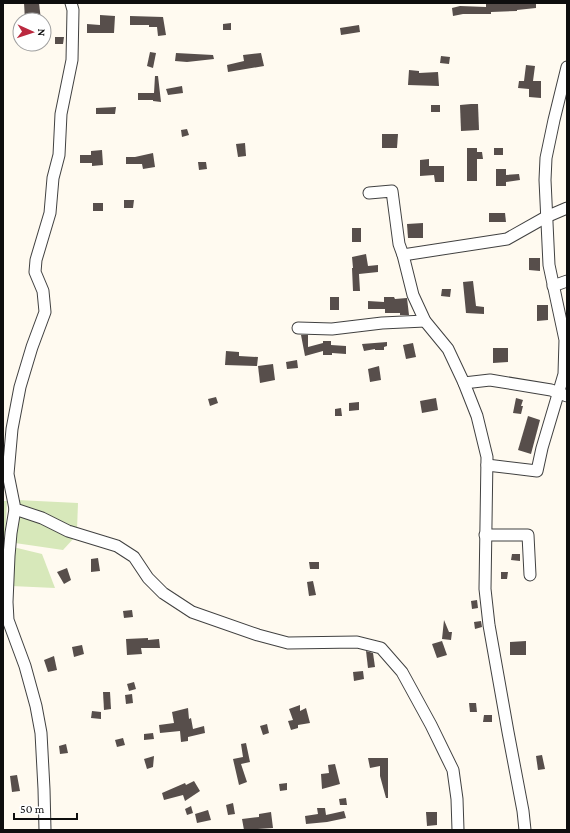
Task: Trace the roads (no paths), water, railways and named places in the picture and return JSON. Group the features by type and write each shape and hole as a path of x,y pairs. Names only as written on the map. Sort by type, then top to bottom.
{"street":[{"path":"45,830 41,733 36,706 25,666 8,620 7,602 9,556 15,509 8,474 12,428 20,387 32,347 45,312 43,292 35,272 36,260 50,213 53,178 59,155 61,114 72,60 73,10 71,3"},
{"path":"487,465 537,471 542,448 562,394 565,340 549,265 545,180 546,158 567,67"},
{"path":"369,193 392,191 399,244 414,295 425,321 448,349 477,416 487,457 485,589 489,624 523,811 525,830"},
{"path":"403,255 507,239 546,217 567,208"},
{"path":"553,286 567,281"},
{"path":"298,328 332,329 382,323 425,321"},
{"path":"464,383 490,380 562,394"},
{"path":"15,509 42,518 68,531 117,546 134,557 148,578 163,593 192,612 258,635 288,643 357,642 380,648 402,672 453,770 457,799 458,830"},
{"path":"485,535 528,535 530,575"}]}
